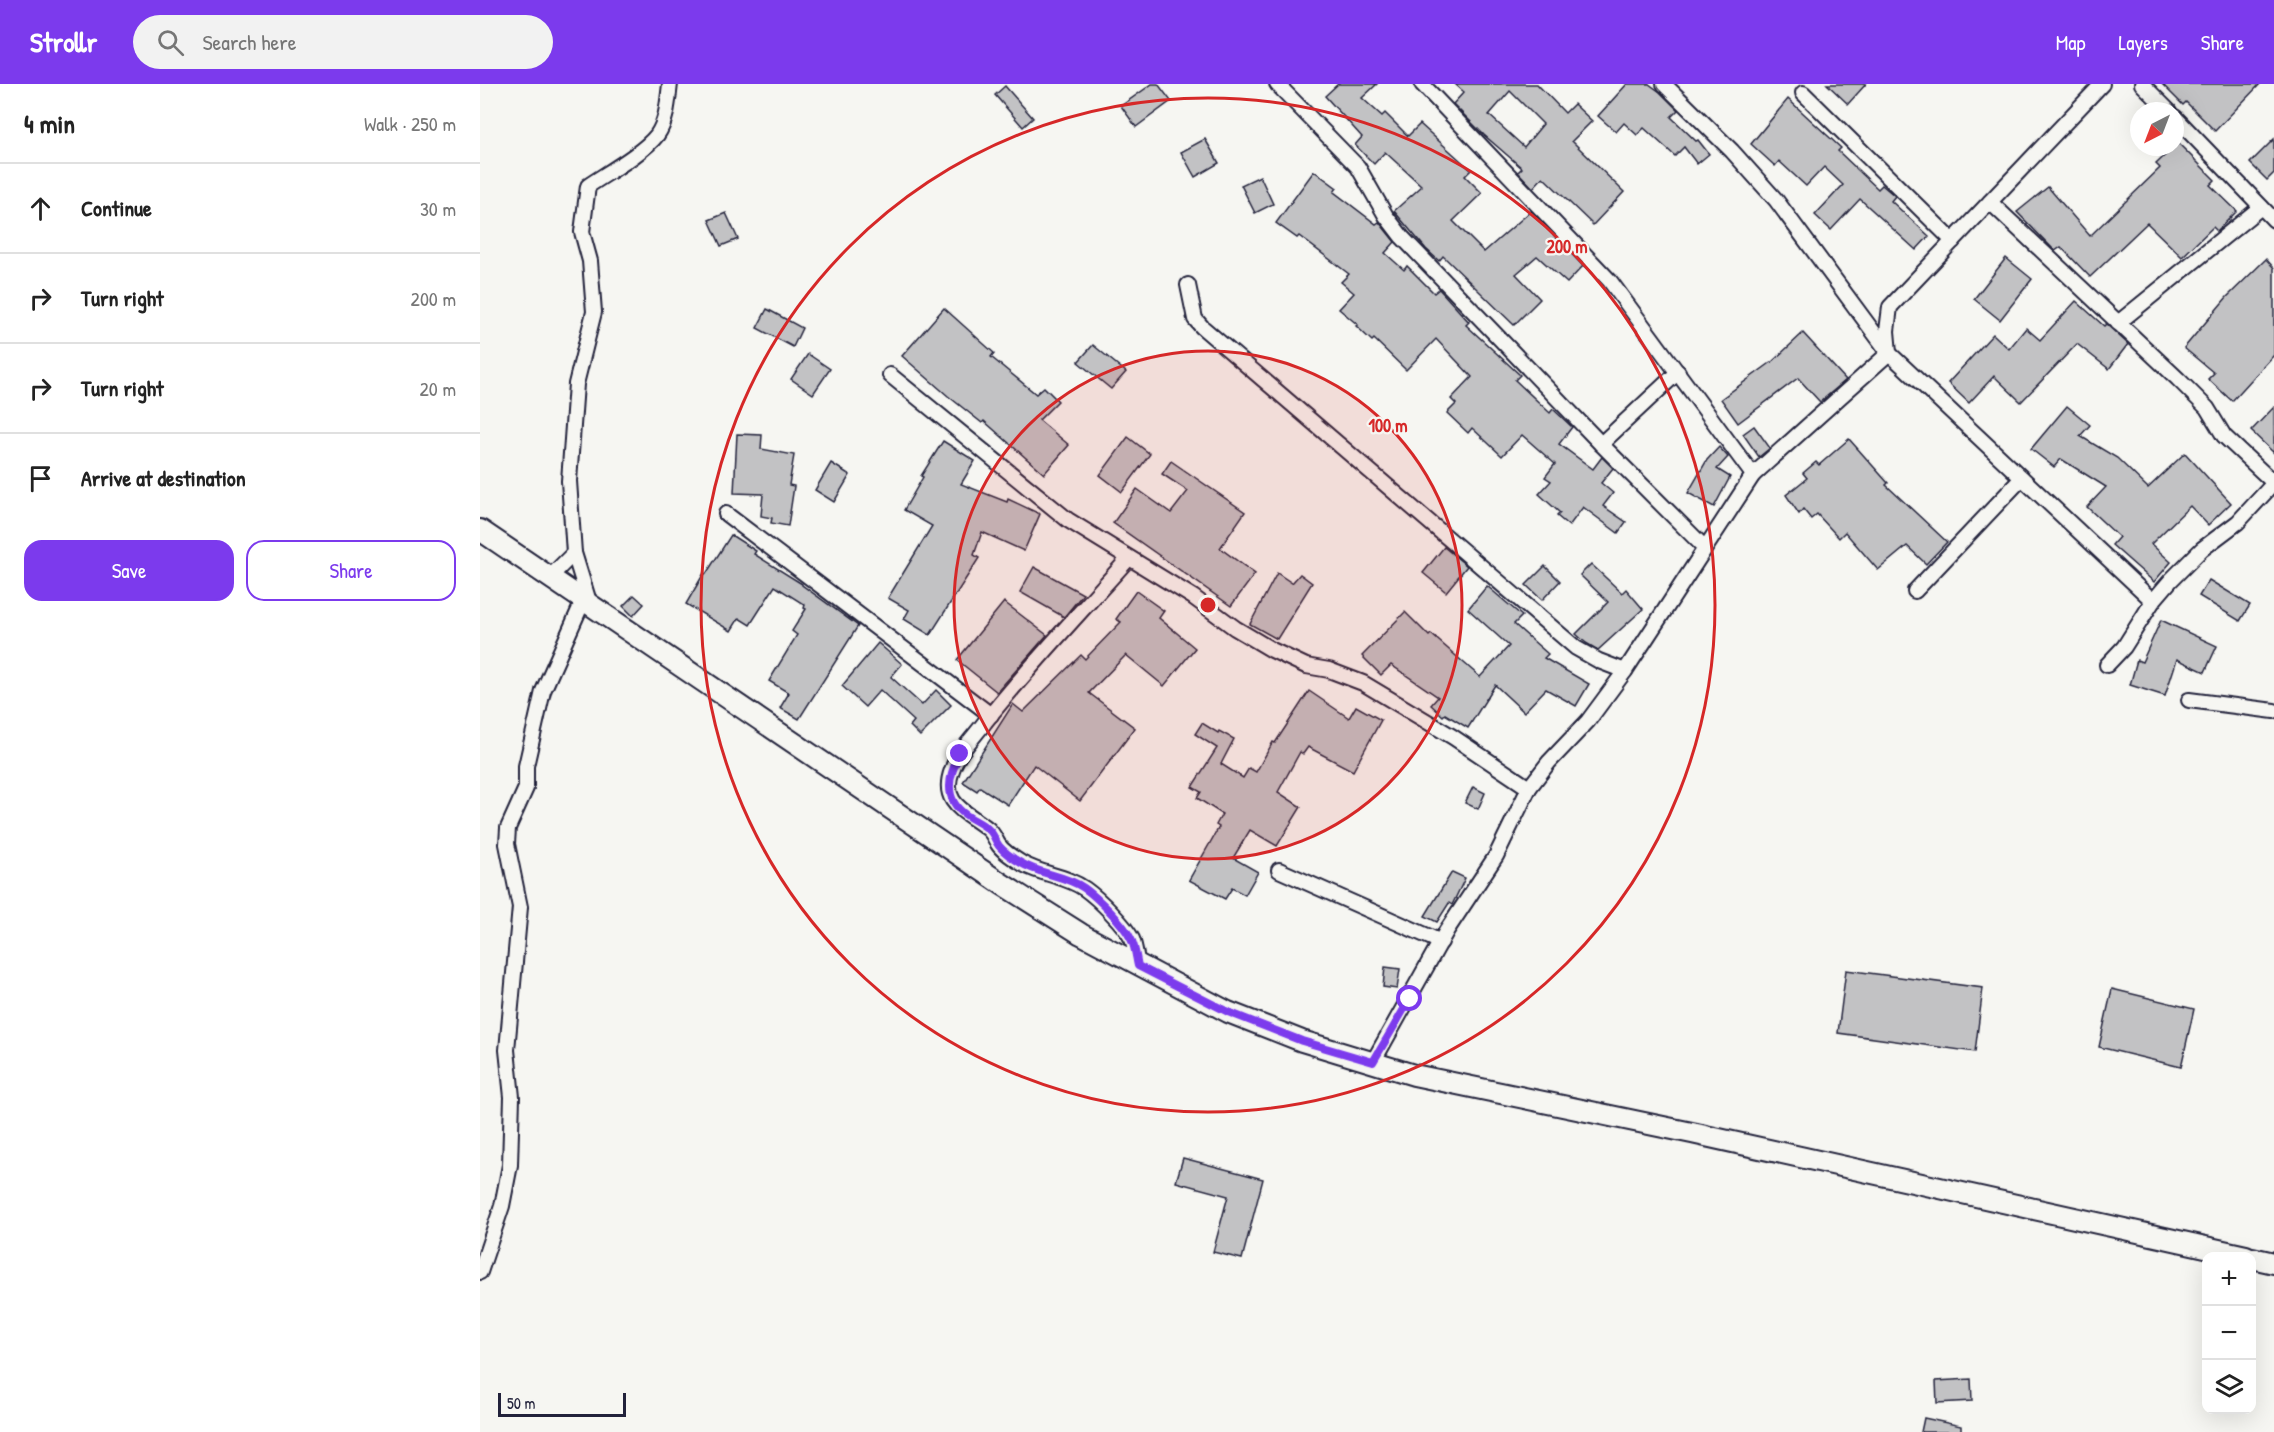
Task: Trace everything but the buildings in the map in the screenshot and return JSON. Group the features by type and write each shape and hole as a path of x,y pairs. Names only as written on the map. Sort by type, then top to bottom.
{"main road":[{"path":"480,530 1002,884 1081,934 1228,1012 1302,1041 1414,1075 1692,1132 2224,1252"},
{"path":"2256,1259 2274,1263"}],"street":[{"path":"480,1272 502,1206 510,1165 512,1097 507,1050 520,907 507,844 508,828 526,788 525,766 543,691 587,604 574,553 569,481 576,384 594,312 590,261 582,232 588,186 636,153 657,134 667,107 670,84"},
{"path":"1277,84 1358,167 1386,216 1402,237 1601,444 1705,548"},
{"path":"1422,84 1610,281 1753,475"},
{"path":"1664,84 1732,151 1776,200 1889,353 2153,601"},
{"path":"1889,353 1887,331 1890,307 2102,84"},
{"path":"2142,84 2160,102"},
{"path":"1803,93 1953,241"},
{"path":"2184,126 2274,220"},
{"path":"1990,202 2207,408 2224,436 2274,483 2238,522 2202,549 2153,601 2124,647 2107,665"},
{"path":"2118,322 2261,207"},
{"path":"1188,285 1195,319 1202,327 1576,648 1599,661 1625,671"},
{"path":"1373,1062 1441,942 1496,856 1529,788 1549,762 1588,721 1625,671 1753,475 1889,353"},
{"path":"1601,444 1677,372"},
{"path":"890,375 1068,520 1193,597 1235,628 1272,650 1306,666 1329,670 1363,683 1453,737 1529,788"},
{"path":"1915,591 2022,477"},
{"path":"726,514 991,715"},
{"path":"549,578 574,553"},
{"path":"1129,558 991,715 960,754 949,781 950,794 955,804 964,813 990,830 999,847 1020,863 1040,872 1064,878 1084,888 1106,907 1132,939 1138,966"},
{"path":"2189,700 2274,711"},
{"path":"1279,870 1441,942"}],"route":[{"path":"960,754 949,781 950,794 955,804 964,813 990,830 999,847 1020,863 1040,872 1064,878 1084,888 1106,907 1132,939 1138,966 1228,1012 1302,1041 1373,1062 1410,999"}]}
